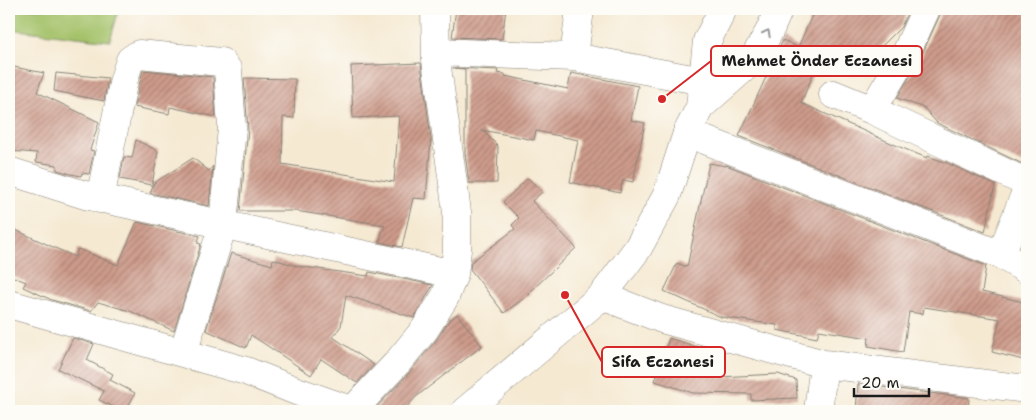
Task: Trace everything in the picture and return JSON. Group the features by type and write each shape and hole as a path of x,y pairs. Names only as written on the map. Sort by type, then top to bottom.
{"street":[{"path":"9,304 246,371 353,411 397,363 424,328 445,297 454,274 457,250 457,212 436,52 435,9"},
{"path":"574,56 580,9"},
{"path":"436,52 574,56 702,94 752,61 769,32 779,9"},
{"path":"872,110 906,53 926,9"},
{"path":"465,411 602,296 638,248 667,196 687,133 702,94 707,41 717,15"},
{"path":"100,199 124,79 130,60 140,54 221,62 228,70 232,128 223,225 183,353"},
{"path":"833,94 872,110 1027,183"},
{"path":"687,133 1001,254 1027,270"},
{"path":"9,171 100,199 454,274"},
{"path":"1001,254 1027,189"},
{"path":"602,296 662,319 824,364 1027,389"},
{"path":"818,411 824,364"}],"green space":[{"path":"9,9 119,9 110,41 9,29"}],"building":[{"path":"456,9 506,9 502,39 452,37"},
{"path":"815,9 909,9 901,27 867,61 855,50 849,65 821,55 801,103 900,147 927,158 928,156 947,163 995,185 985,232 739,136 783,40 798,47"},
{"path":"941,9 1027,9 1027,166 937,123 924,108 897,98 920,59"},
{"path":"421,63 431,139 426,199 413,198 402,247 379,242 385,225 295,211 240,211 248,129 244,78 295,79 294,118 283,117 282,164 394,182 399,116 353,118 351,66"},
{"path":"9,66 44,73 37,92 99,122 90,150 94,151 89,174 82,173 81,176 71,174 57,170 57,165 36,162 37,153 9,151"},
{"path":"453,68 498,70 497,73 505,74 505,76 568,89 571,73 638,86 631,120 645,123 633,182 623,180 620,193 570,182 578,140 536,131 534,140 482,130 498,146 497,183 469,183 465,153 465,69"},
{"path":"143,70 213,77 216,117 170,107 169,114 134,107"},
{"path":"56,73 108,78 104,101 54,91"},
{"path":"136,140 158,151 152,185 120,179 124,157 132,158"},
{"path":"193,158 209,171 213,166 209,206 150,193 154,183"},
{"path":"709,163 726,165 986,266 982,292 1027,303 1027,361 992,352 1000,319 924,307 923,314 909,312 903,352 868,346 869,338 819,330 817,338 777,330 777,325 721,317 664,291 677,263 687,267"},
{"path":"528,178 542,192 532,201 576,248 530,294 504,313 470,269 471,262 515,229 512,225 519,218 503,202"},
{"path":"137,222 200,236 197,243 201,244 174,331 130,311 98,302 91,311 52,300 23,287 26,282 9,275 9,227 75,257 78,249 118,265"},
{"path":"231,253 272,265 273,259 297,266 368,276 369,272 433,285 414,318 346,295 341,326 333,337 374,365 357,383 321,359 311,375 251,335 246,348 206,330"},
{"path":"457,314 482,346 417,396 403,411 373,411 409,373 437,339 448,322"},
{"path":"73,338 94,344 87,360 113,374 110,380 135,393 126,411 122,411 99,400 104,391 58,369"},
{"path":"669,338 698,347 694,360 719,361 719,377 778,374 796,380 797,398 751,400 751,394 693,393 655,381"},
{"path":"858,384 969,398 968,411 856,411"}],"place":[{"name":"Mehmet Önder Eczanesi","path":"662,99"},
{"name":"Sifa Eczanesi","path":"565,295"}]}
